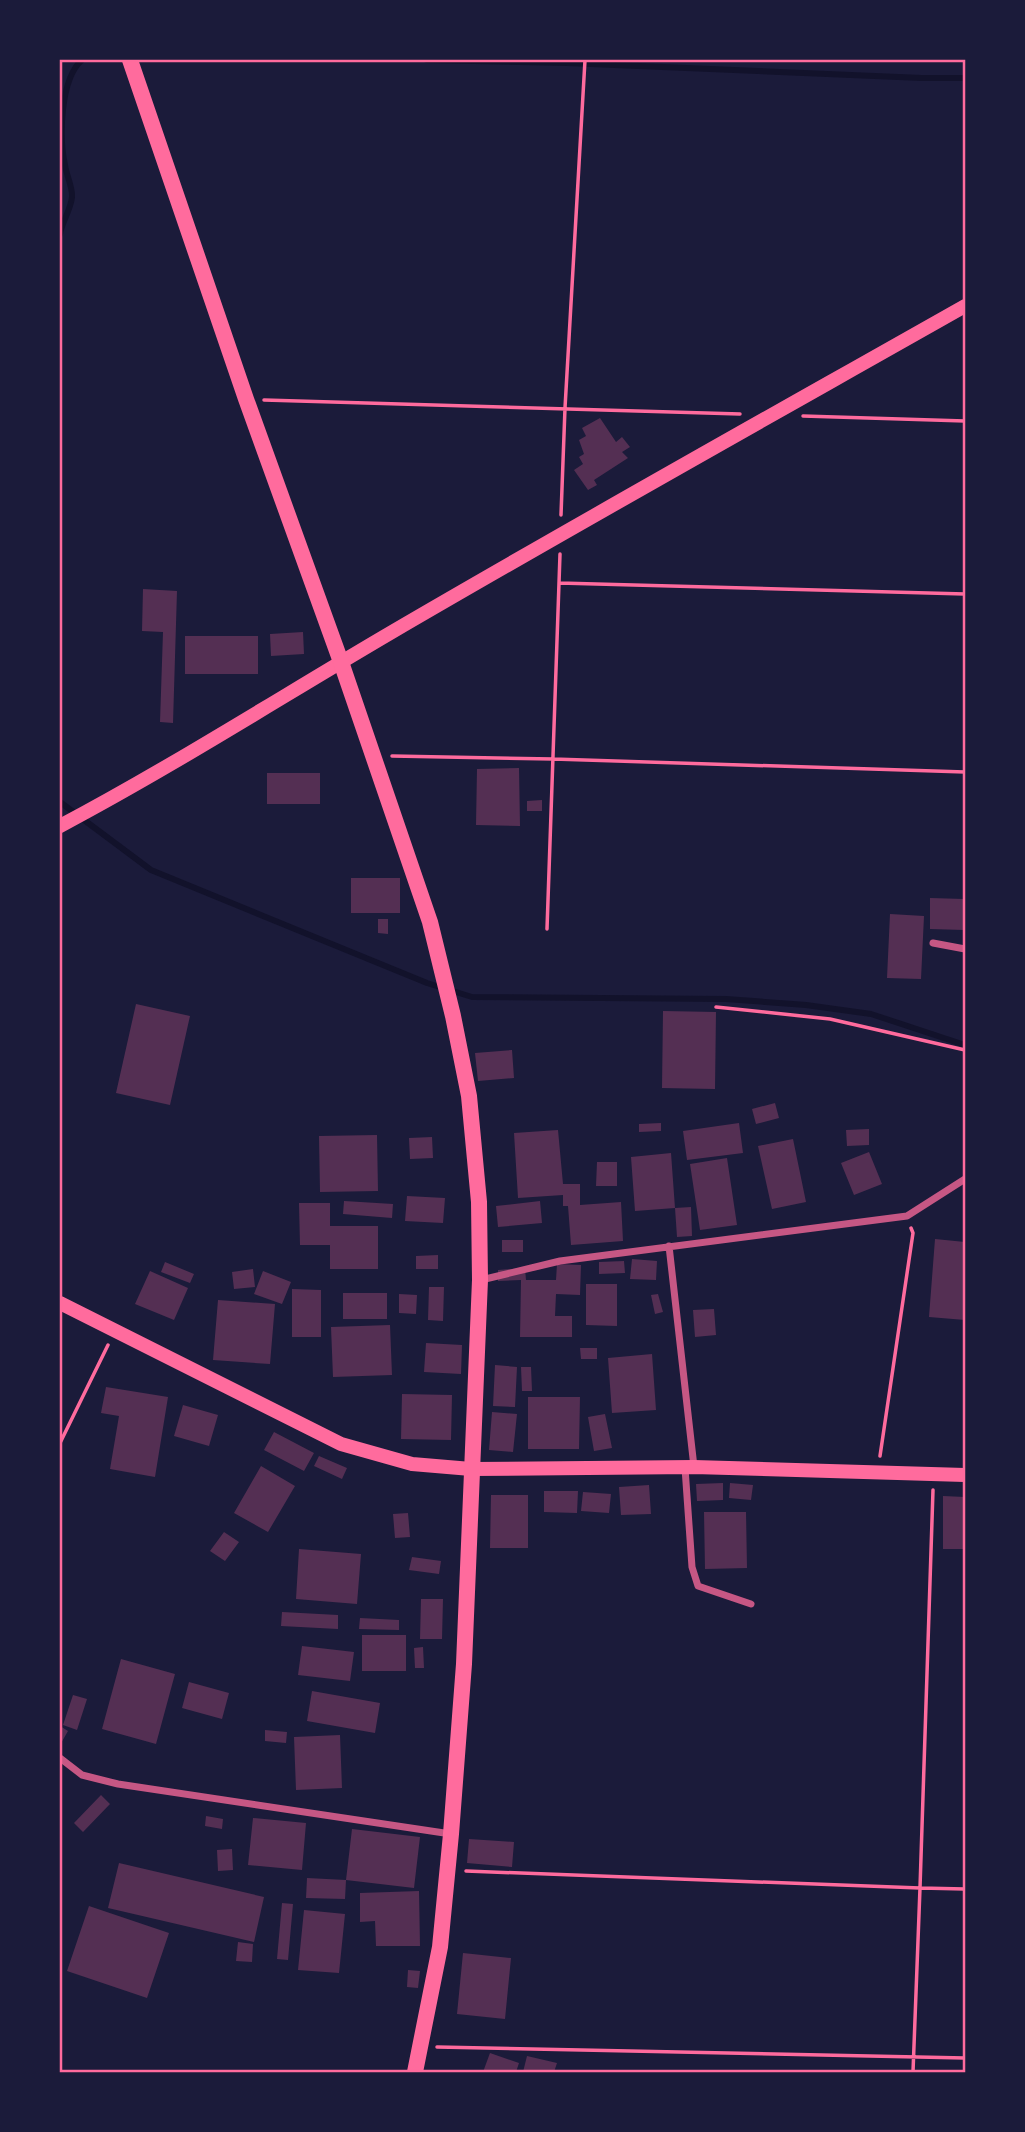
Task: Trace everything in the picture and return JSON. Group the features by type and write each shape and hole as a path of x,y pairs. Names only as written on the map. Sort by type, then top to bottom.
{"main road":[{"path":"130,60 246,400 341,662 430,922 469,1096 479,1202 480,1280 464,1664 440,1947 415,2073"},
{"path":"60,826 219,737 341,662 561,534 965,306"},
{"path":"60,1303 341,1444 412,1464 471,1469 690,1467 965,1475"}],"street":[{"path":"933,943 965,949"},
{"path":"480,1280 561,1261 907,1216 965,1179"},
{"path":"669,1246 690,1467 692,1567 698,1586 751,1604"},
{"path":"60,1758 82,1775 118,1784 451,1834"}],"path":[{"path":"547,929 565,408 585,60"},
{"path":"246,400 965,421"},
{"path":"559,583 965,594"},
{"path":"372,756 965,772"},
{"path":"716,1007 830,1019 965,1050"},
{"path":"878,1473 913,1233 907,1216"},
{"path":"60,1443 116,1331"},
{"path":"913,2073 933,1474"},
{"path":"448,1871 965,1889"},
{"path":"421,2046 965,2058"}],"building":[{"path":"600,418 616,442 622,437 630,447 622,452 628,458 594,480 597,485 588,490 574,470 583,464 579,457 584,454 579,440 586,436 582,428"},
{"path":"143,589 177,591 173,723 160,722 163,632 142,631"},
{"path":"303,632 304,654 271,656 270,634"},
{"path":"185,636 258,636 258,674 185,674"},
{"path":"519,768 520,826 476,825 477,769"},
{"path":"267,773 320,773 320,804 267,804"},
{"path":"542,800 542,811 527,811 527,801"},
{"path":"351,878 400,878 400,913 351,913"},
{"path":"930,898 964,899 964,930 930,929"},
{"path":"890,914 924,916 921,979 887,978"},
{"path":"378,919 388,919 388,934 378,933"},
{"path":"136,1004 190,1016 170,1105 116,1093"},
{"path":"663,1011 716,1012 715,1089 662,1088"},
{"path":"512,1050 514,1078 478,1081 475,1053"},
{"path":"775,1103 779,1118 756,1124 752,1109"},
{"path":"661,1123 661,1131 639,1132 639,1124"},
{"path":"739,1123 743,1153 687,1160 683,1131"},
{"path":"869,1129 869,1145 847,1146 846,1130"},
{"path":"558,1130 563,1184 580,1184 580,1205 621,1202 623,1241 571,1245 568,1206 563,1206 563,1195 518,1198 514,1133"},
{"path":"377,1135 378,1191 320,1192 319,1136"},
{"path":"432,1137 433,1158 410,1159 409,1138"},
{"path":"793,1139 806,1202 772,1209 758,1146"},
{"path":"869,1152 882,1184 854,1195 841,1163"},
{"path":"671,1153 675,1208 635,1211 631,1157"},
{"path":"727,1158 737,1225 700,1230 690,1164"},
{"path":"597,1162 617,1162 617,1186 596,1186"},
{"path":"407,1196 445,1198 443,1223 405,1221"},
{"path":"344,1201 393,1204 392,1218 343,1214"},
{"path":"540,1201 542,1223 498,1227 496,1206"},
{"path":"299,1203 330,1203 330,1226 378,1226 378,1269 330,1269 330,1245 300,1245"},
{"path":"691,1207 692,1236 677,1237 675,1208"},
{"path":"935,1239 965,1242 965,1320 929,1317"},
{"path":"502,1240 523,1240 523,1252 502,1252"},
{"path":"438,1255 438,1269 416,1269 416,1256"},
{"path":"632,1259 657,1261 656,1280 630,1279"},
{"path":"624,1261 625,1273 599,1274 599,1262"},
{"path":"165,1262 194,1274 190,1283 161,1272"},
{"path":"557,1264 581,1265 580,1295 556,1294 555,1316 572,1316 572,1337 520,1337 521,1280 498,1281 498,1270 525,1268 526,1280 556,1280"},
{"path":"253,1269 255,1287 234,1289 232,1272"},
{"path":"150,1271 188,1288 174,1320 135,1304"},
{"path":"263,1271 291,1282 282,1304 254,1294"},
{"path":"586,1284 617,1284 617,1326 586,1325"},
{"path":"429,1287 444,1287 443,1321 428,1320"},
{"path":"292,1289 321,1290 321,1337 292,1337"},
{"path":"343,1293 387,1293 387,1319 343,1319"},
{"path":"399,1294 417,1295 416,1314 399,1313"},
{"path":"658,1294 663,1312 655,1314 651,1295"},
{"path":"218,1300 275,1304 270,1364 213,1360"},
{"path":"714,1309 716,1335 695,1337 693,1310"},
{"path":"390,1325 392,1375 333,1377 331,1327"},
{"path":"426,1343 462,1345 461,1374 424,1372"},
{"path":"580,1348 597,1348 597,1359 581,1359"},
{"path":"652,1354 656,1410 612,1413 608,1358"},
{"path":"495,1365 517,1367 515,1407 493,1406"},
{"path":"521,1367 531,1367 532,1391 522,1391"},
{"path":"106,1387 168,1397 155,1477 110,1469 119,1416 101,1413"},
{"path":"402,1394 452,1395 451,1440 401,1439"},
{"path":"528,1397 580,1397 579,1449 528,1449"},
{"path":"183,1405 218,1415 209,1446 174,1436"},
{"path":"492,1412 517,1414 513,1452 489,1450"},
{"path":"605,1414 612,1448 594,1451 588,1417"},
{"path":"274,1432 314,1453 304,1471 264,1450"},
{"path":"319,1456 347,1468 342,1479 314,1466"},
{"path":"261,1466 295,1486 268,1532 234,1513"},
{"path":"723,1483 723,1500 697,1501 696,1484"},
{"path":"730,1483 753,1485 751,1500 729,1498"},
{"path":"649,1485 651,1514 621,1515 619,1487"},
{"path":"544,1491 578,1491 577,1513 544,1512"},
{"path":"583,1492 611,1494 609,1513 581,1511"},
{"path":"491,1495 528,1495 528,1548 490,1548"},
{"path":"943,1496 965,1497 965,1549 943,1549"},
{"path":"704,1512 746,1512 747,1568 705,1569"},
{"path":"408,1513 410,1537 395,1538 393,1514"},
{"path":"224,1532 239,1542 225,1561 210,1551"},
{"path":"299,1549 361,1554 357,1604 296,1599"},
{"path":"412,1557 441,1561 439,1574 409,1570"},
{"path":"421,1599 443,1599 442,1639 420,1639"},
{"path":"282,1612 338,1615 338,1629 281,1626"},
{"path":"360,1618 399,1620 399,1630 359,1629"},
{"path":"362,1635 406,1635 406,1671 362,1671"},
{"path":"302,1646 354,1652 350,1681 298,1675"},
{"path":"423,1647 424,1668 415,1668 414,1648"},
{"path":"121,1659 175,1674 156,1744 102,1729"},
{"path":"189,1682 229,1693 222,1719 182,1708"},
{"path":"312,1691 380,1703 375,1733 307,1721"},
{"path":"73,1695 87,1699 77,1730 63,1725"},
{"path":"60,1726 68,1731 60,1745"},
{"path":"265,1730 287,1732 286,1743 265,1741"},
{"path":"340,1735 342,1788 296,1790 294,1737"},
{"path":"101,1795 110,1804 83,1832 74,1823"},
{"path":"206,1816 223,1819 222,1829 205,1826"},
{"path":"253,1818 306,1823 302,1870 248,1865"},
{"path":"352,1829 420,1837 414,1888 346,1880"},
{"path":"469,1839 514,1842 512,1867 467,1863"},
{"path":"232,1849 233,1870 218,1871 217,1850"},
{"path":"119,1863 264,1897 254,1942 108,1908"},
{"path":"307,1878 346,1880 345,1899 306,1898"},
{"path":"419,1891 420,1946 376,1946 375,1921 360,1922 360,1893"},
{"path":"282,1903 293,1904 288,1960 277,1959"},
{"path":"89,1906 169,1933 147,1998 67,1971"},
{"path":"304,1910 345,1914 339,1973 298,1970"},
{"path":"238,1942 253,1944 252,1962 236,1961"},
{"path":"463,1953 511,1958 505,2019 457,2014"},
{"path":"408,1970 420,1971 418,1988 407,1987"},
{"path":"490,2053 519,2063 516,2072 483,2072"},
{"path":"527,2056 557,2063 554,2072 523,2072"}],"waterway":[{"path":"60,234 72,197 63,154 65,94 69,81 82,60"},
{"path":"427,60 965,78"},
{"path":"60,802 151,870 427,983 472,997 726,999 806,1005 871,1014 965,1045"}]}
